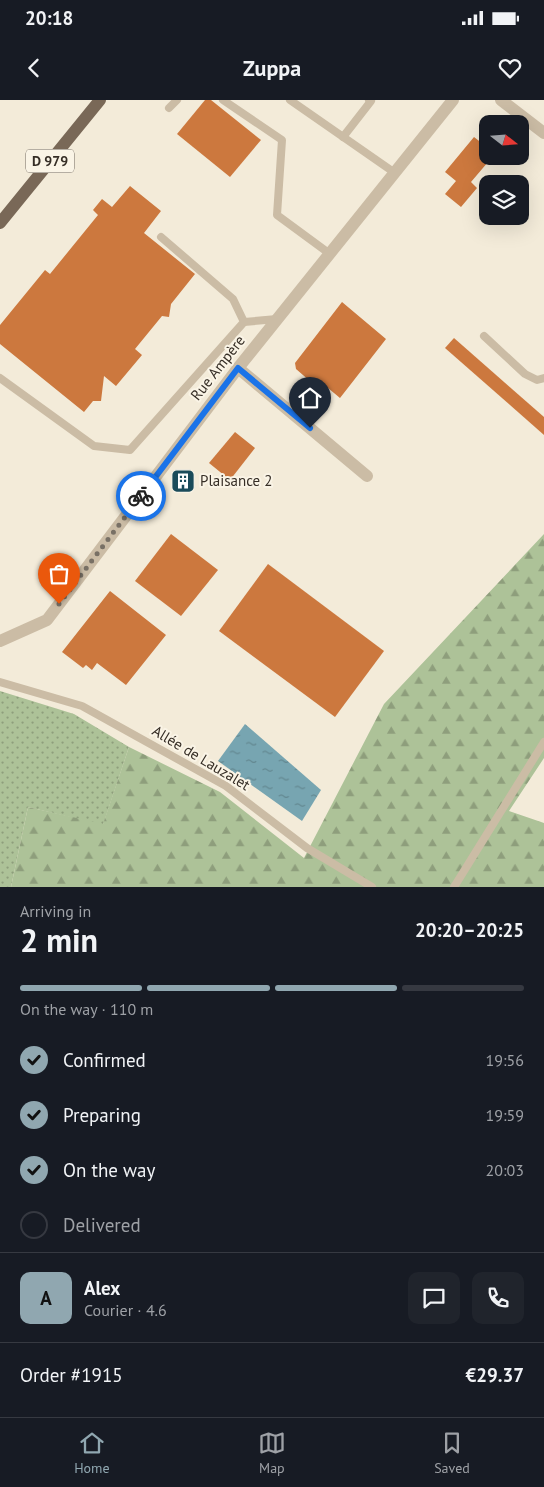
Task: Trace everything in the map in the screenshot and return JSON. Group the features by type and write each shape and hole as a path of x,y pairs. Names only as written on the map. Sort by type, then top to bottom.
{"main road":[{"name":"D 979","path":"0,223 100,100"}],"street":[{"name":"Rue Ampère","path":"0,641 47,620 238,368 453,100"},
{"path":"501,100 544,133"},
{"path":"238,368 367,476"}],"lane":[{"path":"169,108 177,100"},
{"path":"223,100 282,140 277,215 330,254"},
{"path":"290,100 395,173"},
{"path":"343,136 371,101 369,100"},
{"path":"161,237 233,299 244,322"},
{"path":"0,378 94,446 130,450 244,322 278,319"},
{"path":"484,336 525,374 537,380 544,378"},
{"name":"Allée de Lauzalet","path":"0,682 82,706 226,786 307,848 372,887"},
{"path":"454,887 544,742"}],"green space":[{"path":"544,534 544,758 509,811 544,823 544,887 11,887 28,807 103,824 129,747 220,792 304,858 384,704"},
{"path":"0,691 74,714 129,747 103,825 28,807 11,887 0,887"}],"water":[{"path":"245,724 321,790 302,821 218,761"}],"building":[{"path":"205,100 211,100 261,140 230,177 177,134"},
{"path":"474,137 479,141 479,165 485,165 471,182 477,188 461,207 445,194 456,181 445,172"},
{"path":"130,186 161,211 144,233 195,274 171,304 169,317 162,316 135,349 142,355 116,386 104,376 101,401 93,401 84,412 0,344 0,325 45,270 50,274 98,215 93,210 102,199 112,207"},
{"path":"342,302 386,339 340,398 328,388 318,388 296,369 295,363"},
{"path":"454,338 544,417 544,435 445,348"},
{"path":"235,432 255,448 230,480 209,463"},
{"path":"171,534 218,570 181,616 135,581"},
{"path":"268,564 384,651 335,717 219,631"},
{"path":"110,591 166,635 126,685 97,663 92,670 86,665 83,668 62,652"}],"way so far":[{"path":"59,604 141,496"}],"place":[{"name":"Plaisance 2","path":"183,481"}],"route":[{"path":"141,496 238,368 310,428"}]}
